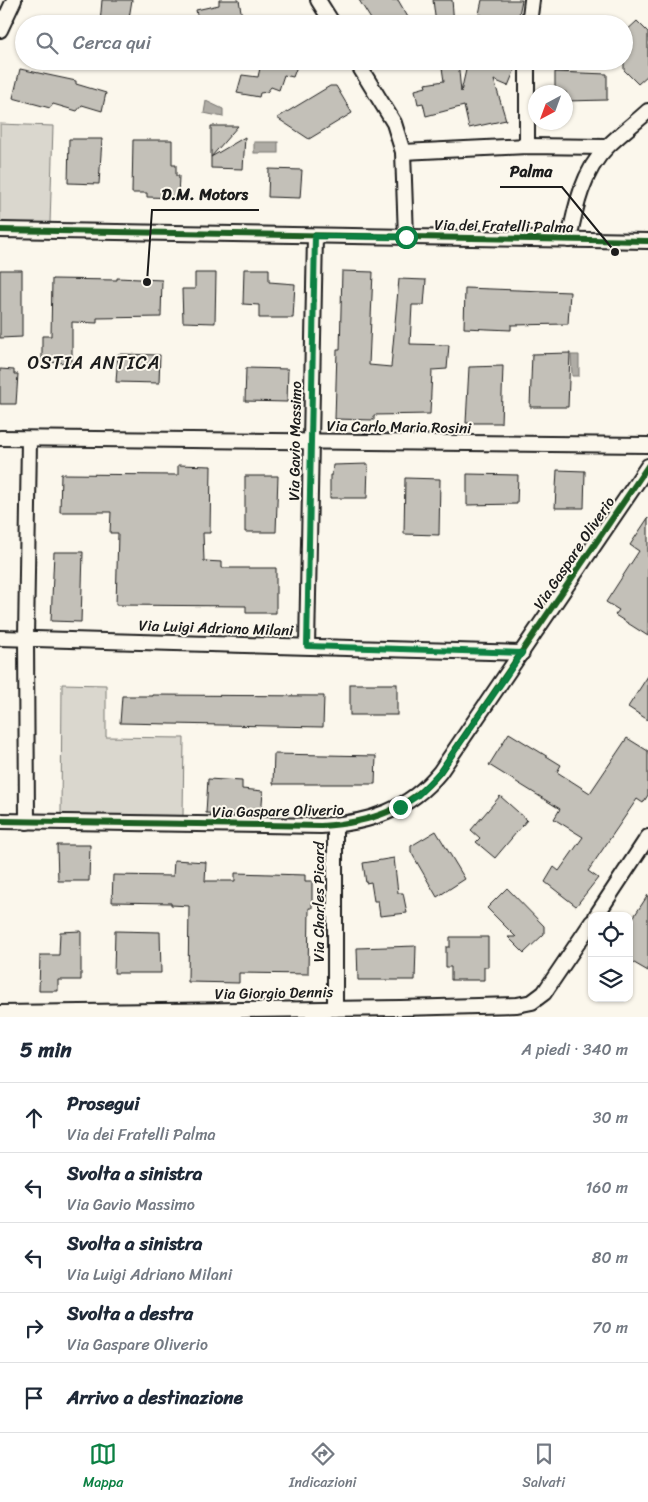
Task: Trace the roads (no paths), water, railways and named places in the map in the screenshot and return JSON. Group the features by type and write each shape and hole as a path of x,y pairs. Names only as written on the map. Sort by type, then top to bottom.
{"street":[{"path":"0,30 14,0"},
{"path":"318,0 327,15"},
{"path":"531,15 532,0"},
{"path":"362,70 394,123 403,152 406,237"},
{"path":"527,70 527,146"},
{"path":"569,240 578,201 592,169 607,147 648,111"},
{"path":"403,152 527,146 607,147"},
{"name":"Via dei Fratelli Palma","path":"0,230 648,241"},
{"name":"Via Gavio Massimo","path":"307,646 315,236"},
{"name":"Via Carlo Maria Rosini","path":"0,438 29,440 648,445"},
{"path":"26,822 29,440"},
{"name":"Via Gaspare Oliverio","path":"0,821 335,825 368,819 408,802 425,788 443,768 648,466"},
{"name":"Via Luigi Adriano Milani","path":"0,638 522,653"},
{"name":"Via Charles Picard","path":"335,825 335,1009"},
{"path":"599,912 648,837"},
{"name":"Via Giorgio Dennis","path":"0,1013 518,1005 532,1002 544,993 588,928"}],"place":[{"name":"Palma","path":"615,252"},
{"name":"D.M. Motors","path":"147,282"}],"district":[{"name":"OSTIA ANTICA","path":"94,363"}]}
